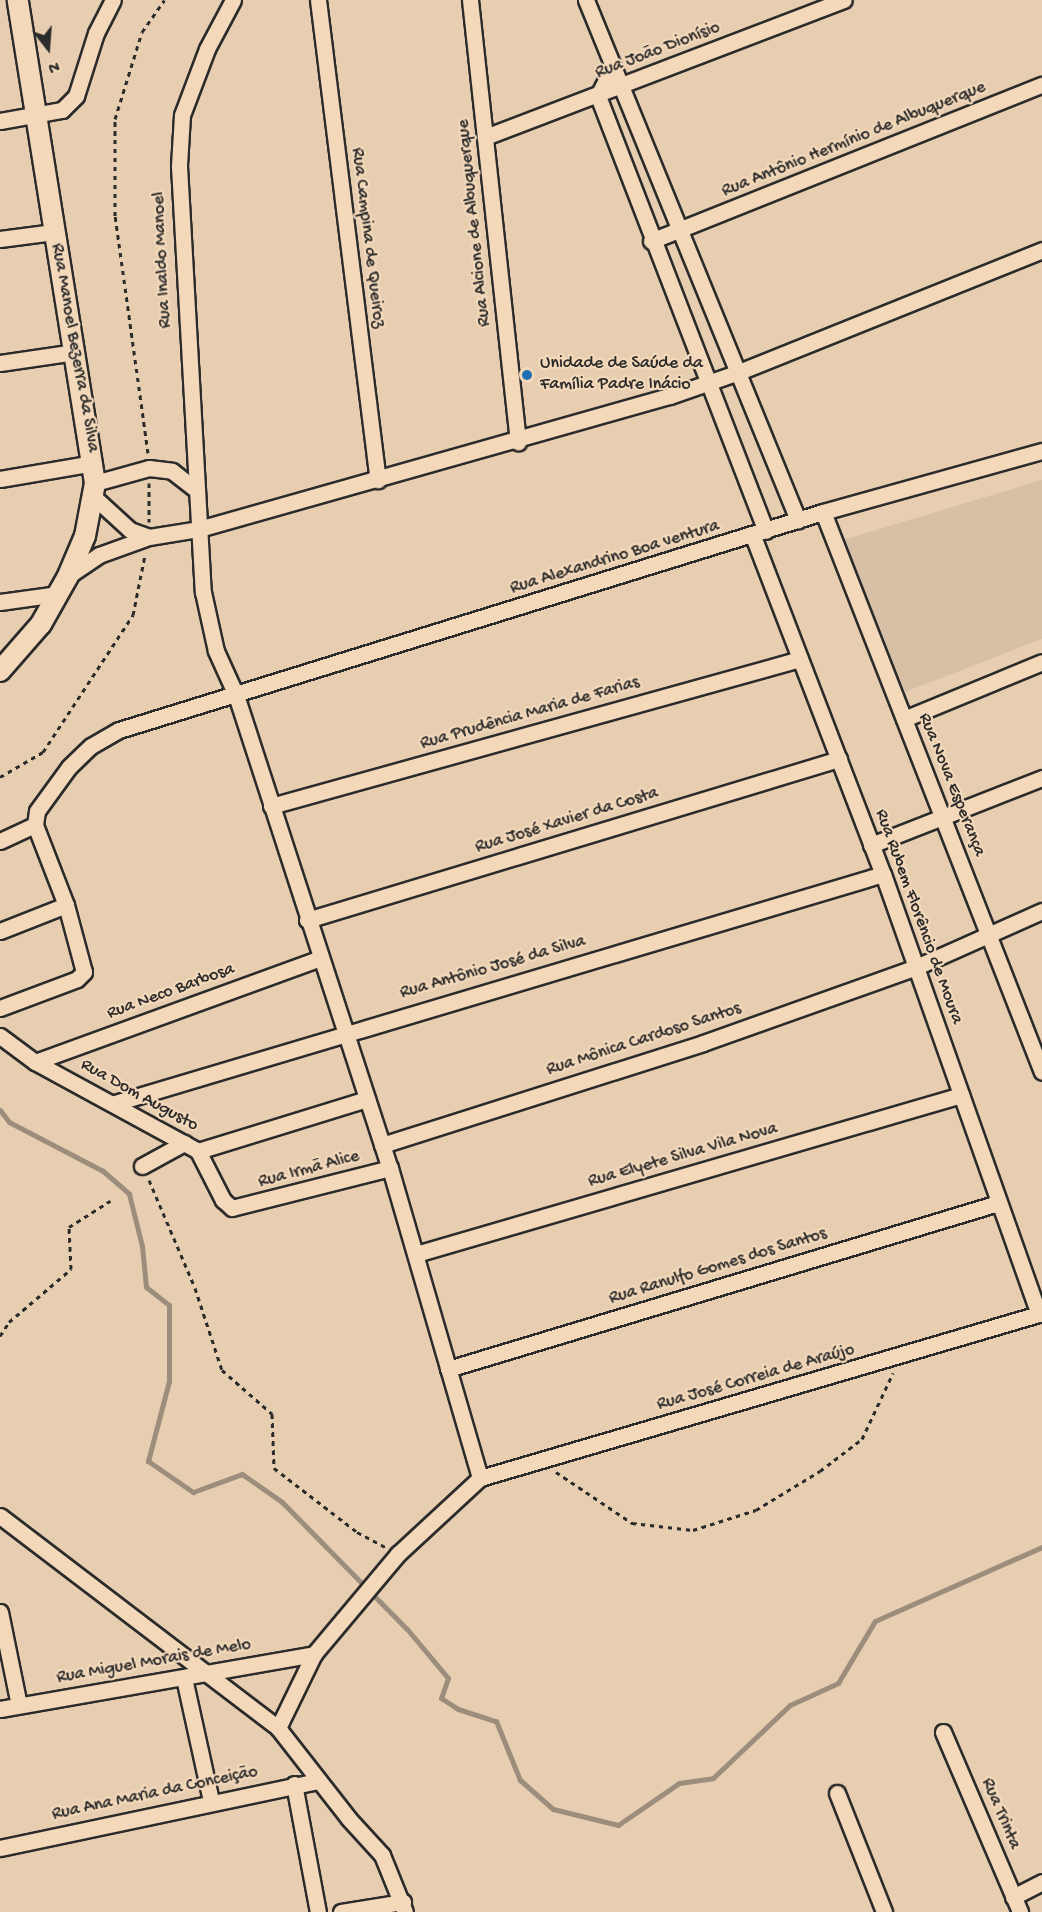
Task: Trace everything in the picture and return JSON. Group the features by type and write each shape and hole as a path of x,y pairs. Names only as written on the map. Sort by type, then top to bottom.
{"street":[{"name":"Rua Manoel Bezerra da Silva","path":"0,671 24,648 68,576 95,490 94,463 54,232 18,0"},
{"path":"0,121 62,110 75,96 96,33 113,0"},
{"name":"Rua Inaldo Manoel","path":"233,0 207,50 182,115 179,165 195,489 208,619 216,651 236,695 307,921 390,1168 480,1478"},
{"name":"Rua Campina de Queiroz","path":"318,0 378,480"},
{"name":"Rua Alcione de Albuquerque","path":"470,0 518,442"},
{"path":"586,0 798,520"},
{"name":"Rua João Dionísio","path":"485,137 622,87 844,0"},
{"path":"598,96 612,68"},
{"name":"Rua Antônio Hermínio de Albuquerque","path":"651,241 1042,85"},
{"name":"Rua Rubem Florêncio de Moura","path":"598,96 706,383 760,533 800,659 883,874 998,1203 1040,1314"},
{"path":"0,239 54,232"},
{"path":"68,576 99,555 149,537 200,529 518,442 706,383 1042,250"},
{"path":"0,363 75,352"},
{"name":"Rua Alexandrino Boa ventura","path":"35,825 37,811 46,795 91,746 119,730 823,512 1042,451"},
{"path":"0,479 94,463"},
{"path":"149,537 130,530 95,490 149,468 172,471 195,489"},
{"name":"Rua Nova Esperança","path":"823,512 1042,1072"},
{"path":"0,602 58,594"},
{"name":"Rua Prudência Maria de Farias","path":"271,806 800,659"},
{"path":"904,719 1042,662"},
{"name":"Rua José Xavier da Costa","path":"307,921 839,759"},
{"path":"871,845 1042,778"},
{"path":"0,841 35,825 66,905 84,961 82,976 0,1008"},
{"name":"Rua Antônio José da Silva","path":"115,1103 345,1032 883,874"},
{"path":"0,931 66,905"},
{"name":"Rua Mônica Cardoso Santos","path":"382,1145 703,1043 916,967 988,933 1042,911"},
{"name":"Rua Neco Barbosa","path":"35,1062 321,958"},
{"name":"Rua Dom Augusto","path":"0,1036 35,1062 115,1103 191,1147 224,1200 238,1209"},
{"name":"Rua Elyete Silva Vila Nova","path":"416,1254 962,1095"},
{"path":"142,1166 191,1147 367,1099"},
{"name":"Rua Irmã Alice","path":"238,1209 390,1168"},
{"name":"Rua Ranulfo Gomes dos Santos","path":"448,1369 998,1203"},
{"name":"Rua José Correia de Araújo","path":"480,1478 1040,1314"},
{"path":"278,1728 314,1654 398,1554 480,1478"},
{"path":"0,1516 278,1728 318,1781 382,1855 404,1907 341,1912"},
{"path":"0,1612 19,1705"},
{"name":"Rua Miguel Morais de Melo","path":"0,1709 314,1654"},
{"path":"184,1678 211,1801"},
{"name":"Rua Trinta","path":"943,1732 1020,1912"},
{"name":"Rua Ana Maria da Conceição","path":"0,1848 211,1801 318,1781"},
{"path":"294,1784 318,1912"},
{"path":"837,1792 884,1912"},
{"path":"1013,1897 1042,1882"}],"path":[{"path":"0,777 43,752 133,615 149,537 149,468 142,392 115,216 115,119 142,32 164,0"},
{"path":"142,1166 195,1288 222,1370 272,1414 274,1468 357,1532 398,1554"},
{"path":"0,1336 9,1322 71,1269 69,1227 110,1201"},
{"path":"538,1461 632,1523 693,1530 756,1510 820,1471 861,1439 902,1356"}],"shaded area":[{"path":"1042,480 1042,639 905,692 843,540"}],"waterway":[{"path":"0,1110 9,1122 103,1171 129,1194 142,1246 146,1287 169,1305 169,1381 148,1461 193,1492 242,1474 282,1502 407,1629 448,1678 441,1698 458,1709 496,1721 520,1780 553,1809 618,1825 679,1783 713,1778 790,1705 838,1683 875,1621 1042,1547"}],"place":[{"name":"Unidade de Saúde da Família Padre Inácio","path":"527,375"}]}
